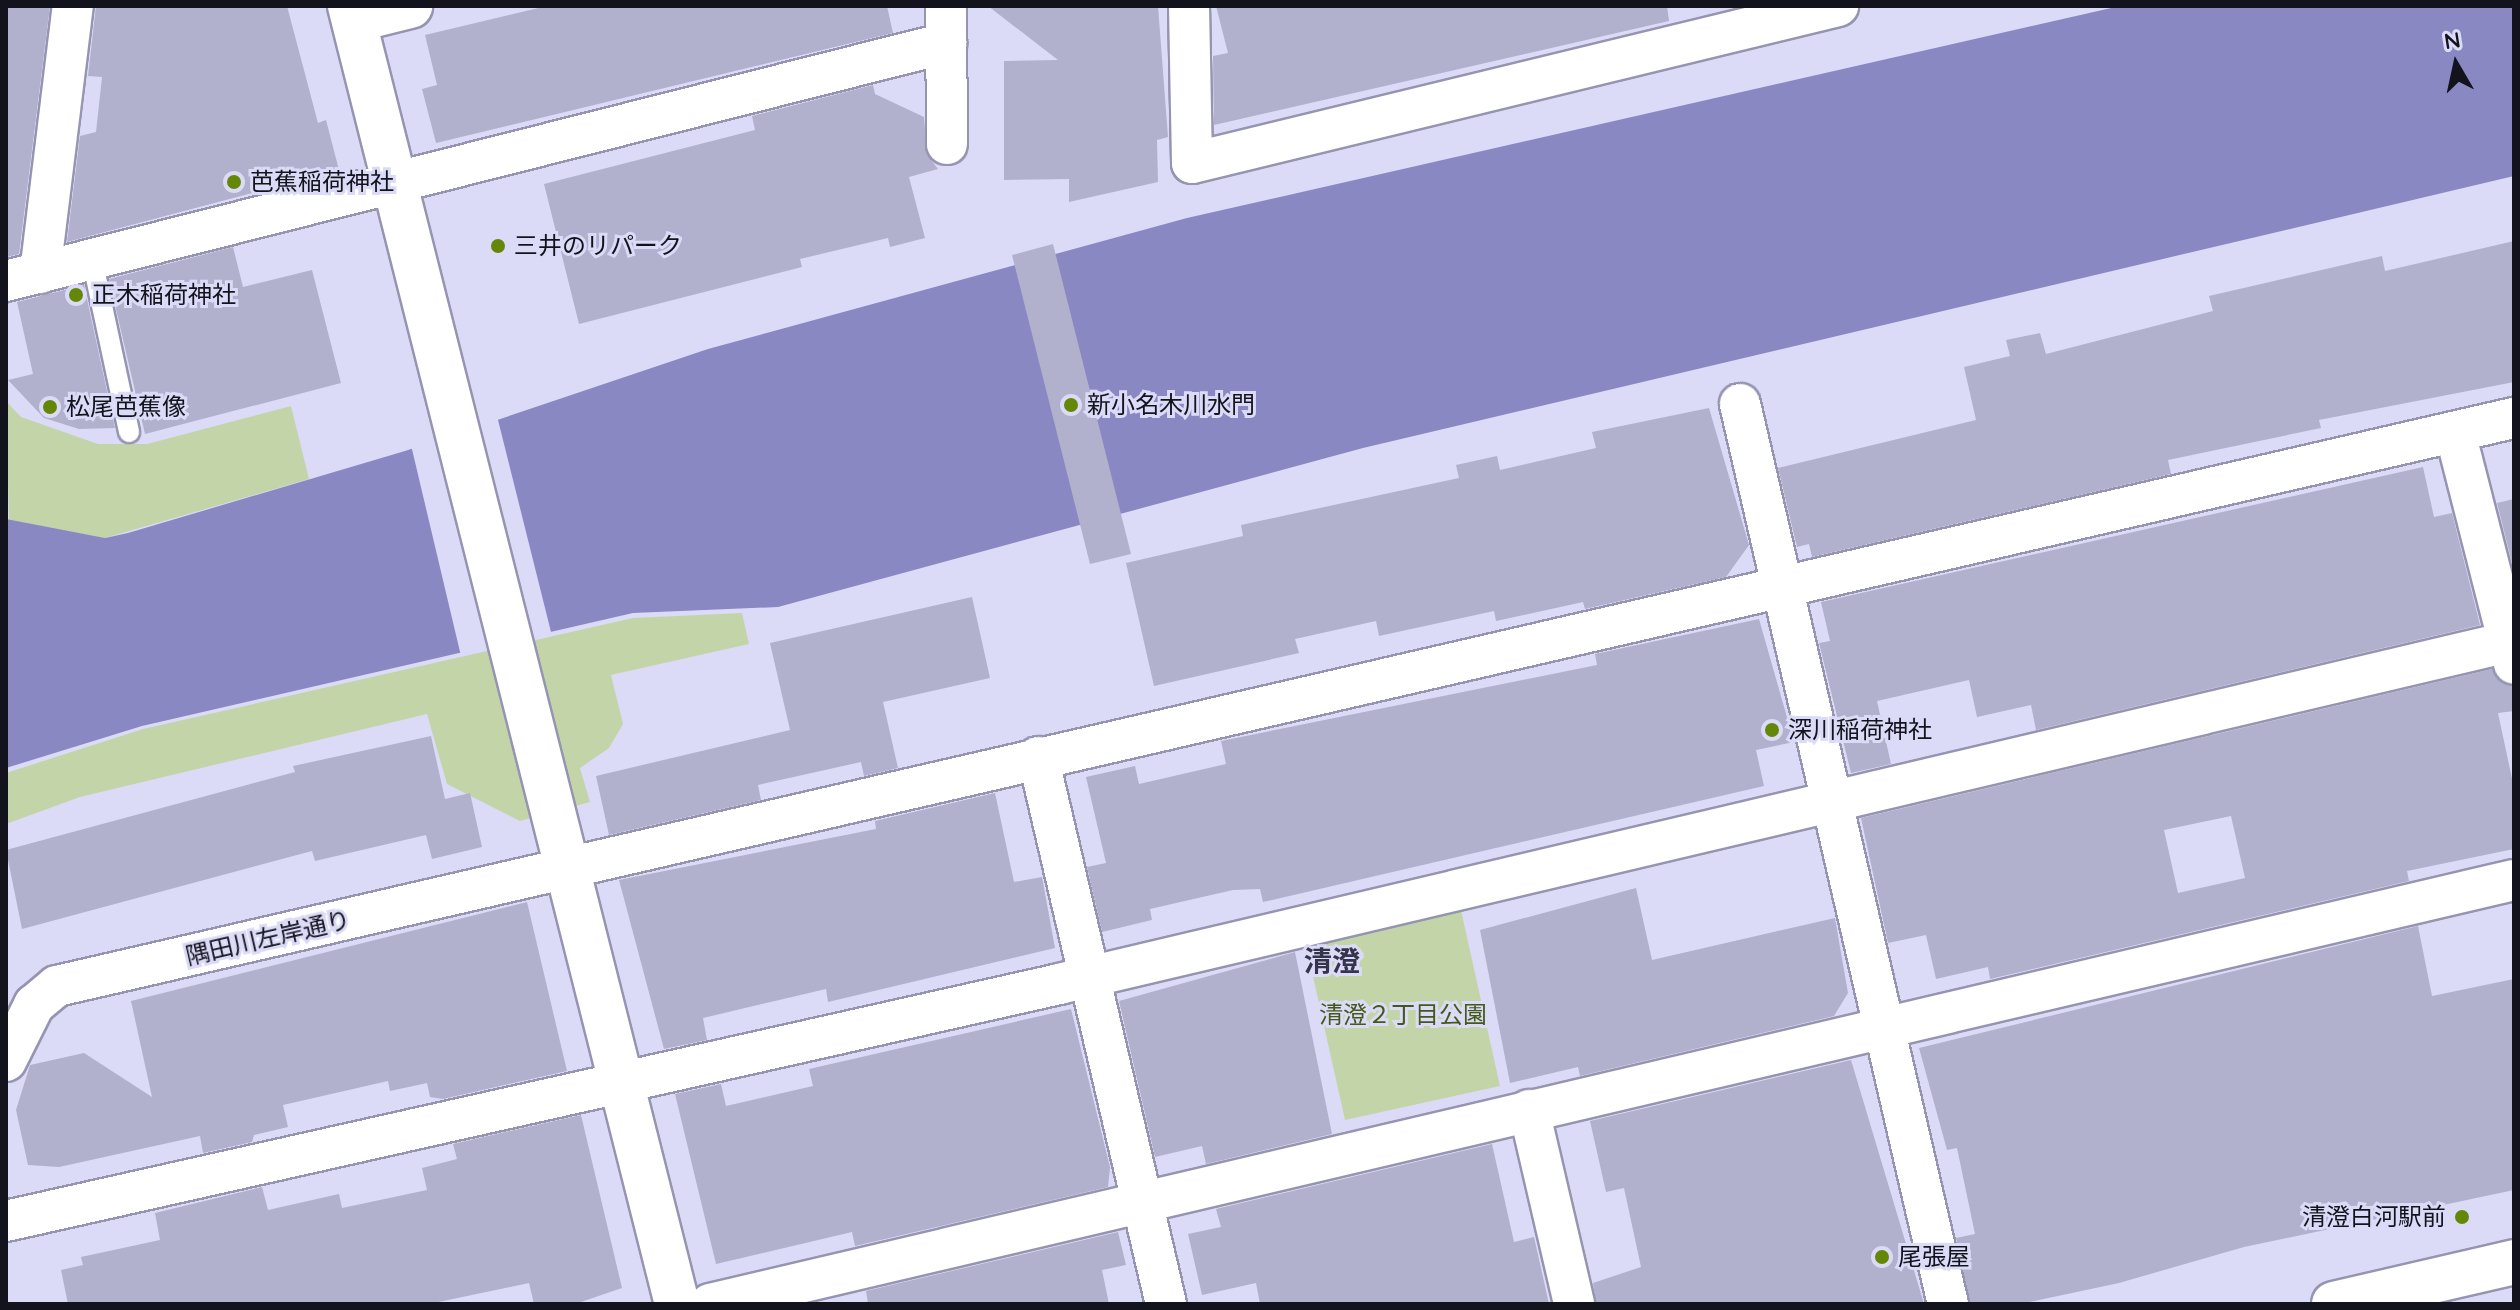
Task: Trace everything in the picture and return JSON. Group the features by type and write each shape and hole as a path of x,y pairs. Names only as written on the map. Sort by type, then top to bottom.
{"street":[{"path":"73,6 23,277 394,183 946,25 947,144"},
{"path":"410,6 352,13 530,709 677,1304"},
{"path":"1189,6 1192,163 1838,6"},
{"path":"1740,404 1948,1304"},
{"name":"隅田川左岸通り","path":"6,1061 34,1005 57,986 2514,418"},
{"path":"6,1221 1092,976 1831,802 2511,653 2455,432"},
{"path":"1038,757 1092,976 1166,1304"},
{"path":"710,1304 2514,880"},
{"path":"1529,1110 1574,1304"},
{"path":"2334,1304 2395,1297 2514,1262"}],"lane":[{"path":"92,259 129,432"}],"green space":[{"path":"6,401 21,417 98,444 147,444 291,406 309,479 105,538 9,521"},
{"path":"742,613 749,644 611,675 623,724 609,748 580,768 590,802 520,821 447,784 427,714 80,797 6,824 6,773 143,729 633,618"},
{"name":"清澄２丁目公園","path":"1461,910 1500,1086 1345,1120 1306,945"}],"water":[{"path":"2120,6 2514,6 2514,176 1363,448 778,607 633,613 142,726 6,768 6,519 105,538 128,533 405,451 708,349 1187,218"}],"pier":[{"path":"497,416 552,636 461,656 411,445"}],"building":[{"path":"6,6 50,6 19,254 7,257"},
{"path":"96,6 287,6 318,123 326,120 339,170 67,242 80,136 96,132 102,77 88,76"},
{"path":"547,6 887,6 893,33 436,143 422,89 437,85 425,35"},
{"path":"988,6 1158,6 1168,137 1157,140 1158,182 1069,202 1069,179 1004,180 1004,61 1058,60"},
{"path":"1216,6 1667,6 1669,21 1214,125 1213,56 1228,53"},
{"path":"873,85 875,94 924,117 927,155 938,169 909,177 925,238 890,247 888,238 800,259 802,267 579,324 544,184 755,130 752,116"},
{"path":"2514,241 2514,382 2319,420 2321,428 2168,460 2171,474 1812,557 1809,544 1797,547 1778,468 1976,420 1964,367 2010,356 2006,340 2040,333 2046,354 2213,311 2209,296 2382,256 2385,271"},
{"name":"新小名木川水門","path":"1053,244 1131,554 1090,564 1012,255"},
{"path":"233,247 243,287 312,270 341,383 145,434 109,279"},
{"path":"84,285 115,428 79,429 44,418 8,380 33,374 17,302"},
{"path":"1709,408 1749,545 1726,577 1585,609 1583,602 1496,621 1494,611 1379,636 1376,621 1295,639 1299,653 1154,686 1126,563 1243,536 1241,525 1459,478 1456,465 1497,456 1500,470 1596,448 1592,432"},
{"path":"2423,467 2434,517 2452,513 2480,625 2036,730 2031,705 1977,717 1969,680 1877,701 1891,764 1851,773 1819,643 1830,641 1821,602"},
{"path":"2514,499 2514,571 2497,503"},
{"path":"972,597 990,678 883,702 898,768 864,776 861,762 758,785 761,800 609,835 596,776 790,730 770,643"},
{"path":"1759,619 1794,742 1756,750 1764,786 1263,902 1260,889 1233,890 1150,909 1152,920 1102,932 1087,867 1106,863 1086,777 1135,766 1139,784 1226,764 1221,741 1597,665 1595,654"},
{"path":"2492,669 2514,686 2514,711 2498,713 2514,788 2514,849 2407,871 2409,881 1990,979 1988,967 1936,979 1926,935 1888,943 1861,818","holes":["2231,816 2245,878 2178,893 2164,830"]},
{"path":"431,736 445,799 470,793 482,847 432,859 426,835 315,861 312,851 22,929 6,850 295,772 293,766"},
{"path":"995,793 1014,882 1042,877 1055,948 828,1002 826,989 703,1018 707,1040 664,1049 619,880 876,829 875,821"},
{"path":"1636,888 1652,960 1835,918 1848,993 1834,1016 1580,1076 1578,1067 1510,1083 1480,930"},
{"path":"527,902 567,1071 443,1099 430,1097 427,1083 390,1091 388,1081 283,1105 288,1127 254,1135 252,1142 203,1153 200,1136 59,1167 28,1165 16,1110 30,1065 84,1053 152,1097 131,1001"},
{"path":"2418,926 2432,996 2514,979 2514,1190 2244,1247 2119,1283 2020,1304 1970,1304 1956,1238 1975,1234 1957,1148 1947,1150 1919,1048"},
{"path":"1295,952 1332,1134 1206,1164 1202,1146 1155,1157 1119,1001"},
{"path":"1071,1009 1110,1167 1108,1187 855,1246 852,1232 716,1264 675,1094 721,1084 726,1106 813,1086 809,1069"},
{"path":"1851,1060 1924,1304 1596,1304 1593,1283 1641,1267 1624,1188 1606,1192 1590,1121"},
{"path":"581,1115 622,1288 575,1304 534,1304 529,1283 429,1304 68,1304 61,1270 83,1265 81,1257 160,1240 155,1213 262,1187 268,1210 339,1194 342,1208 427,1190 422,1168 457,1159 453,1144"},
{"path":"1492,1144 1514,1242 1534,1237 1549,1304 1260,1304 1256,1283 1202,1295 1188,1234 1221,1227 1216,1209"},
{"path":"1118,1232 1126,1265 1102,1270 1109,1304 868,1304 866,1291"}],"place":[{"name":"芭蕉稲荷神社","path":"234,182"},
{"name":"三井のリパーク","path":"498,246"},
{"name":"正木稲荷神社","path":"76,295"},
{"name":"新小名木川水門","path":"1071,405"},
{"name":"松尾芭蕉像","path":"50,407"},
{"name":"深川稲荷神社","path":"1772,730"},
{"name":"清澄白河駅前","path":"2462,1217"},
{"name":"尾張屋","path":"1882,1257"}],"district":[{"name":"清澄","path":"1332,961"}]}
